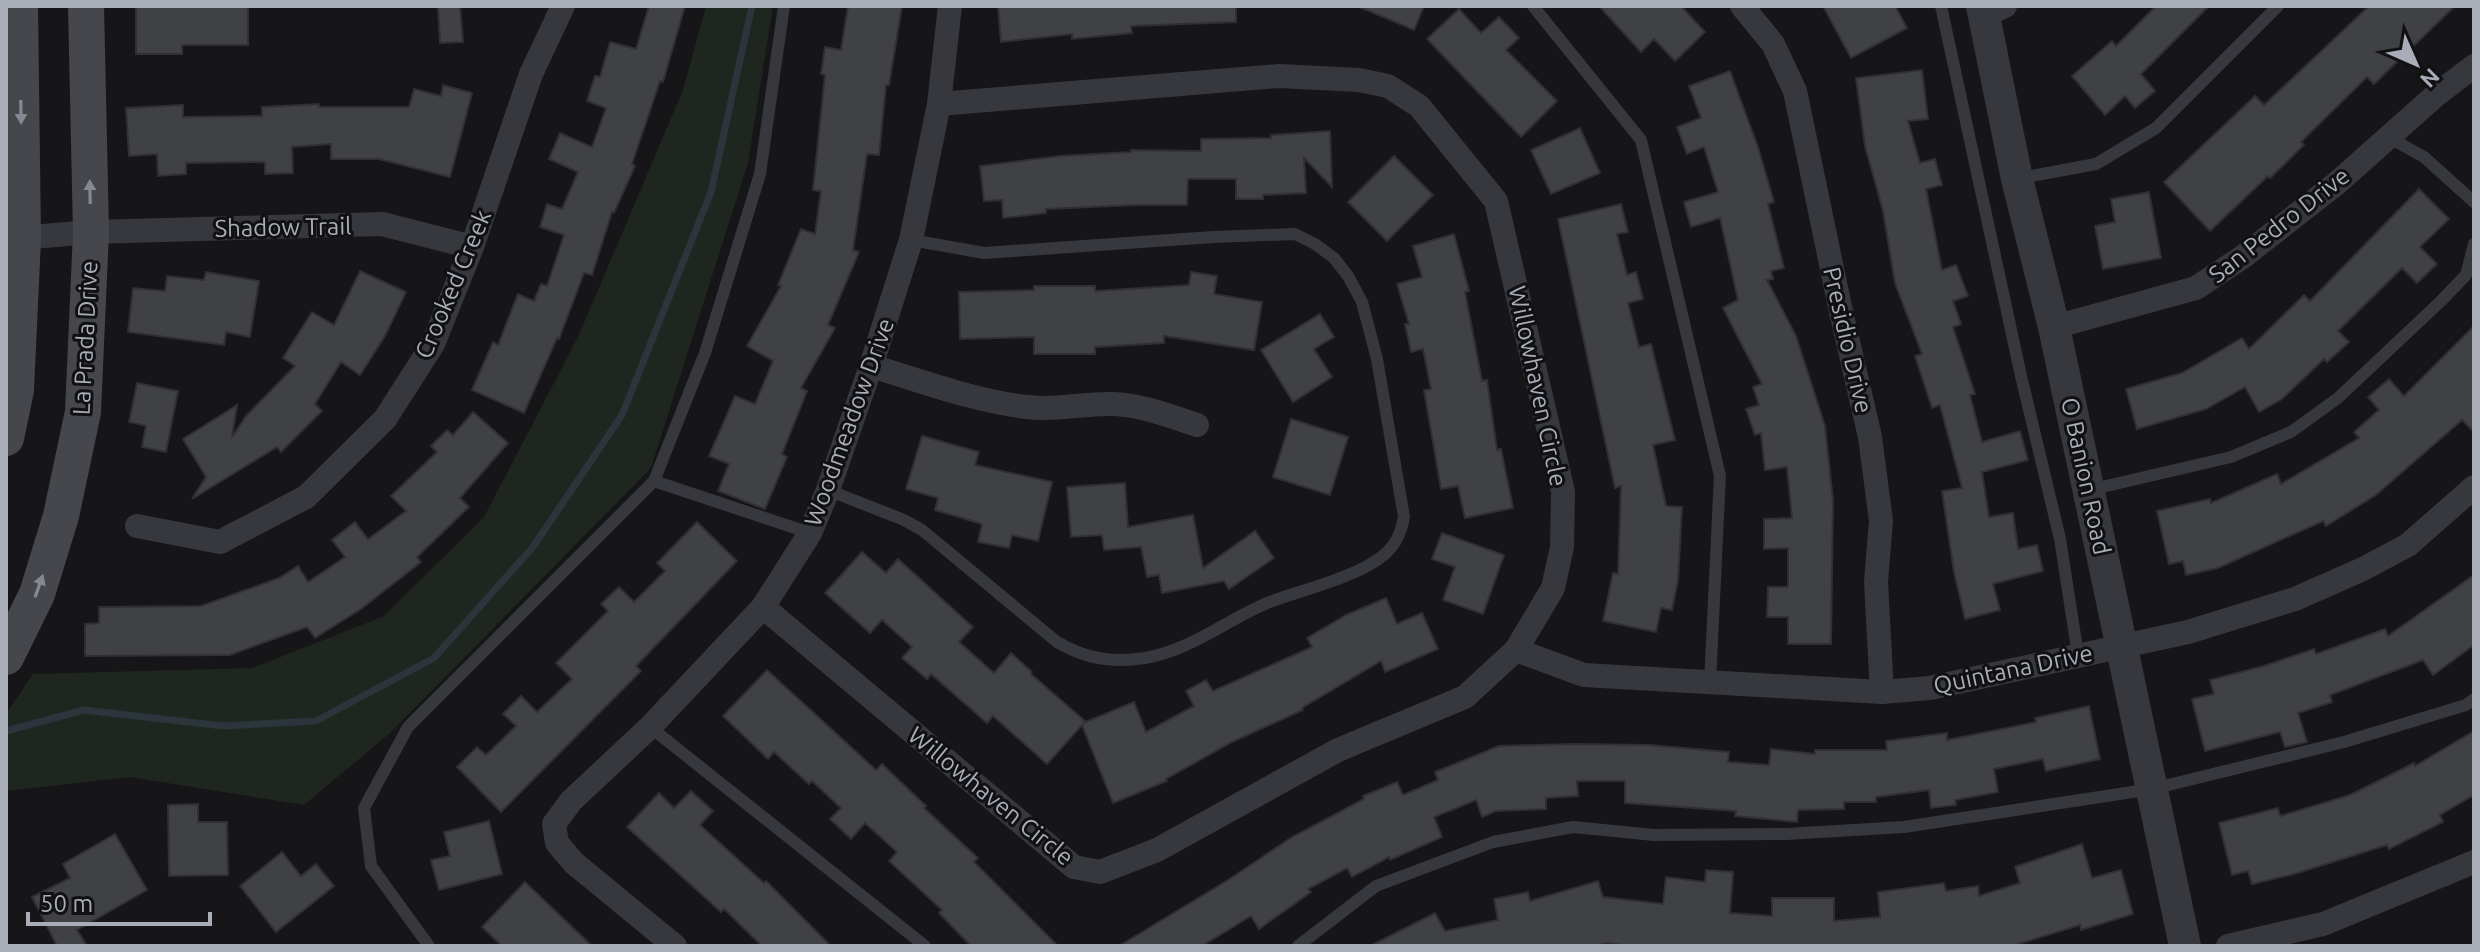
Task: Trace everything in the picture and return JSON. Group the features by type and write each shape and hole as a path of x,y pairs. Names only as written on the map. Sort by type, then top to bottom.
{"main road":[{"path":"6,438 16,390 13,63 20,6"},
{"name":"La Prada Drive","path":"6,657 41,581 61,516 83,412 91,232 86,6"}],"street":[{"name":"Crooked Creek","path":"137,526 220,542 306,497 385,419 433,344 472,247 531,74 563,6"},
{"name":"Woodmeadow Drive","path":"675,946 574,863 557,843 554,824 571,801 650,727 763,607 810,533 871,366 911,240 939,104 950,6"},
{"name":"Presidio Drive","path":"1742,6 1773,44 1795,91 1870,437 1881,521 1876,582 1882,692"},
{"name":"O Banion Road","path":"1991,9 2017,179 2054,327 2185,946"},
{"name":"San Pedro Drive","path":"2054,327 2196,288 2256,247 2337,183 2436,95 2474,66"},
{"name":"Willowhaven Circle","path":"763,607 1074,867 1100,872 1157,850 1338,750 1465,697 1516,650 1553,588 1562,547 1563,492 1496,201 1419,106 1388,86 1359,80 1279,76 939,104"},
{"name":"Shadow Trail","path":"14,239 91,232 382,224 472,247"},
{"path":"871,366 978,399 1030,408 1112,404 1144,407 1197,425"},
{"name":"Quintana Drive","path":"1516,650 1584,675 1882,692 1930,688 2188,632 2295,599 2408,545 2474,487"},
{"path":"2228,946 2323,924 2474,862"}],"lane":[{"path":"429,946 371,866 364,808 408,727 654,481 705,353 760,174 784,6"},
{"path":"1533,6 1641,140 1720,476 1710,682"},
{"path":"1941,6 2021,376 2060,539 2078,655"},
{"path":"2017,179 2096,164 2156,128 2278,6"},
{"path":"2388,137 2424,157 2474,202"},
{"path":"828,490 922,530 1057,642 1077,654 1098,660 1150,658 1187,644 1265,604 1364,568 1384,555 1400,537 1404,517 1377,359 1362,302 1334,258 1315,244 1295,234 1254,235 984,253 911,240"},
{"path":"2089,490 2231,457 2291,432 2338,398 2441,301 2466,275 2474,244"},
{"path":"654,481 810,533"},
{"path":"1298,946 1376,886 1493,842 1573,827 1654,835 1786,834 1904,827 2152,789 2344,742 2466,705 2474,699"},
{"path":"650,727 925,946"}],"shaded area":[{"path":"706,6 773,6 748,163 651,468 389,734 304,805 130,777 6,791 6,714 33,674 253,668 384,616 484,517 578,337 683,90"}],"building":[{"path":"136,6 248,6 248,45 182,45 182,54 136,54"},
{"path":"438,6 460,6 463,42 440,43"},
{"path":"649,6 685,6 663,82 660,81 632,164 635,166 612,212 592,275 584,273 559,339 524,413 472,390 493,342 498,345 518,294 534,301 541,284 547,286 564,235 540,227 547,204 562,209 578,172 549,159 560,133 592,147 606,108 587,101 595,76 600,77 610,42 636,49"},
{"path":"848,6 902,6 889,85 886,85 879,155 867,154 853,250 859,252 828,325 835,328 801,388 807,391 782,454 787,457 765,509 718,491 729,464 709,456 735,396 755,404 773,361 747,346 781,286 778,285 801,229 815,234 821,191 813,190 825,75 821,74 825,47 841,50"},
{"path":"998,6 1236,6 1236,22 1131,26 1132,33 1072,39 1072,34 1001,42"},
{"path":"1357,6 1424,6 1414,30"},
{"path":"1599,6 1681,6 1705,32 1675,61 1654,39 1641,52"},
{"path":"1823,6 1895,6 1907,28 1851,58"},
{"path":"2156,6 2209,6 2141,74 2155,91 2135,108 2125,96 2105,115 2072,76 2112,41 2116,46"},
{"path":"2369,6 2455,6 2374,84 2367,77 2301,142 2304,145 2210,231 2164,182 2255,96 2264,105"},
{"path":"1459,9 1481,33 1499,17 1519,38 1506,50 1557,101 1521,137 1427,39"},
{"path":"1922,70 1928,119 1908,121 1920,163 1935,159 1942,185 1926,189 1942,270 1956,265 1968,296 1953,301 1961,324 1953,327 1975,394 1970,395 1982,442 2020,431 2028,460 1982,472 1989,517 2013,513 2018,549 2037,545 2043,571 1993,584 2000,610 1965,619 1954,572 1942,491 1962,488 1940,405 1932,408 1915,356 1922,354 1895,283 1883,211 1865,146 1856,78"},
{"path":"1730,71 1774,202 1768,204 1784,268 1771,271 1773,279 1767,280 1796,336 1825,426 1833,501 1831,644 1788,644 1788,617 1767,617 1768,587 1788,587 1788,548 1764,549 1764,519 1792,518 1787,467 1765,470 1761,433 1755,435 1746,409 1759,405 1753,387 1762,384 1723,308 1738,300 1720,218 1691,227 1684,202 1718,192 1704,147 1687,154 1677,127 1701,118 1689,86"},
{"path":"443,85 472,93 450,177 379,159 331,159 331,144 292,147 293,173 265,174 265,162 186,163 186,174 158,176 157,154 129,156 126,108 183,105 183,117 262,116 262,107 319,104 319,107 409,107 414,89 441,96"},
{"path":"1580,128 1600,173 1551,194 1531,150"},
{"path":"1330,131 1332,187 1304,158 1306,193 1236,199 1236,179 1188,179 1187,205 1046,209 1046,213 1003,218 1002,200 984,201 980,166 1131,150 1201,151 1201,139 1271,138 1271,135"},
{"path":"1394,156 1433,195 1387,241 1348,202"},
{"path":"2419,189 2449,219 2420,247 2437,264 2417,283 2402,268 2338,331 2349,342 2327,362 2324,359 2282,399 2259,412 2245,387 2206,409 2137,429 2126,389 2182,373 2242,338 2249,349 2304,295 2310,301"},
{"path":"2149,192 2161,258 2103,269 2095,226 2115,222 2111,199"},
{"path":"1621,204 1628,232 1617,234 1627,275 1636,272 1643,299 1628,303 1639,347 1651,344 1675,440 1653,445 1666,506 1682,507 1678,580 1672,610 1661,608 1656,632 1603,621 1613,573 1618,574 1621,486 1615,488 1558,219"},
{"path":"1454,234 1469,291 1465,292 1482,381 1487,380 1497,450 1501,449 1513,508 1465,518 1458,486 1441,489 1424,390 1431,389 1423,349 1411,352 1405,324 1409,324 1397,284 1422,277 1413,246"},
{"path":"360,271 406,292 385,336 360,375 341,362 315,404 322,411 281,452 277,447 192,499 206,477 183,439 237,405 232,437 246,416 295,366 283,358 312,312 334,325"},
{"path":"206,272 259,281 250,337 226,332 224,345 128,332 133,288 165,291 167,276 204,280"},
{"path":"1191,272 1217,276 1214,294 1262,302 1254,350 1164,336 1164,343 1095,347 1095,354 1034,354 1034,337 960,339 959,292 1034,290 1034,286 1095,286 1095,291 1189,285"},
{"path":"1320,314 1334,337 1314,349 1332,377 1293,402 1261,350"},
{"path":"2474,326 2474,432 2462,420 2376,495 2326,526 2323,521 2218,568 2186,575 2183,561 2169,564 2157,511 2210,499 2211,503 2277,474 2281,484 2359,438 2354,432 2379,410 2368,397 2389,379 2404,396"},
{"path":"137,383 178,391 166,452 142,447 146,426 129,422"},
{"path":"473,412 508,443 460,498 469,507 417,557 421,562 361,609 315,638 307,627 230,655 85,656 85,624 99,623 99,607 201,606 279,578 298,566 308,582 345,557 332,540 355,522 368,539 406,511 391,496 437,452 431,446 447,430 453,435"},
{"path":"1291,419 1348,437 1330,495 1273,477"},
{"path":"922,436 979,452 975,465 1052,482 1038,541 1012,535 1009,548 978,542 982,524 935,510 938,498 906,489"},
{"path":"1125,483 1128,527 1193,515 1203,568 1255,531 1274,558 1229,589 1224,581 1162,593 1159,575 1147,577 1141,547 1104,550 1102,535 1071,537 1067,487"},
{"path":"697,522 737,561 636,666 641,671 501,812 457,767 477,747 486,755 516,726 503,714 521,696 537,712 572,679 556,663 608,611 601,604 619,587 634,602 665,571 657,563"},
{"path":"1442,533 1504,555 1483,614 1443,600 1455,567 1432,559"},
{"path":"862,552 886,573 898,559 973,627 959,642 994,673 1011,653 1085,721 1083,723 1134,702 1146,732 1194,706 1186,691 1206,680 1213,691 1312,647 1307,638 1346,615 1386,598 1397,624 1422,613 1438,649 1385,672 1381,661 1303,710 1232,742 1167,781 1113,803 1082,725 1047,764 993,716 987,723 931,674 927,679 902,658 912,647 882,620 870,633 825,593"},
{"path":"2474,575 2474,645 2433,675 2423,660 2330,695 2332,702 2298,713 2307,742 2285,747 2280,732 2205,751 2192,699 2214,694 2210,680 2314,649 2316,654 2385,629 2388,636"},
{"path":"767,670 876,770 882,764 978,858 974,862 1058,946 971,946 939,913 942,910 889,861 897,852 865,823 851,839 830,819 841,808 774,752 768,759 723,716"},
{"path":"2089,706 2100,759 2046,771 2043,759 1994,769 1998,792 1955,800 1956,805 1931,808 1929,790 1876,797 1876,802 1844,802 1844,809 1798,810 1797,822 1735,816 1736,811 1625,803 1625,781 1577,781 1578,796 1546,798 1546,809 1496,811 1482,817 1476,800 1434,817 1442,837 1390,860 1389,857 1352,877 1347,868 1308,889 1311,892 1259,929 1251,916 1202,946 1119,946 1292,837 1364,799 1363,796 1397,782 1403,795 1438,780 1435,772 1499,746 1649,745 1729,752 1728,762 1769,765 1771,749 1815,754 1815,750 1887,750 1886,741 1947,733 1947,740 2036,722 2035,718"},
{"path":"2474,731 2474,795 2440,815 2443,822 2389,849 2387,845 2294,874 2252,884 2248,871 2232,875 2219,823 2278,808 2280,816 2350,795 2414,763 2415,766"},
{"path":"691,791 713,811 700,825 764,883 766,881 831,946 762,946 724,909 721,912 627,827 659,793 674,808"},
{"path":"198,804 198,822 227,822 228,875 169,876 168,805"},
{"path":"489,821 502,874 439,890 431,860 450,856 444,832"},
{"path":"115,834 147,890 77,930 87,946 57,946 32,897 70,878 63,864"},
{"path":"2082,844 2092,878 2121,870 2133,914 2081,930 2080,925 2012,946 1631,946 1606,943 1595,946 1370,946 1435,913 1445,931 1498,920 1494,899 1528,892 1530,901 1598,881 1603,897 1663,904 1666,877 1705,882 1706,870 1733,872 1730,913 1772,916 1772,898 1834,898 1834,921 1880,917 1878,892 1944,883 1946,891 1978,886 1979,896 2020,883 2015,867"},
{"path":"282,852 301,876 316,864 334,886 276,932 240,886"},
{"path":"525,882 592,946 502,946 482,927"}],"waterway":[{"path":"6,731 84,710 223,726 316,721 434,658 533,547 622,415 711,192 752,6"}]}
